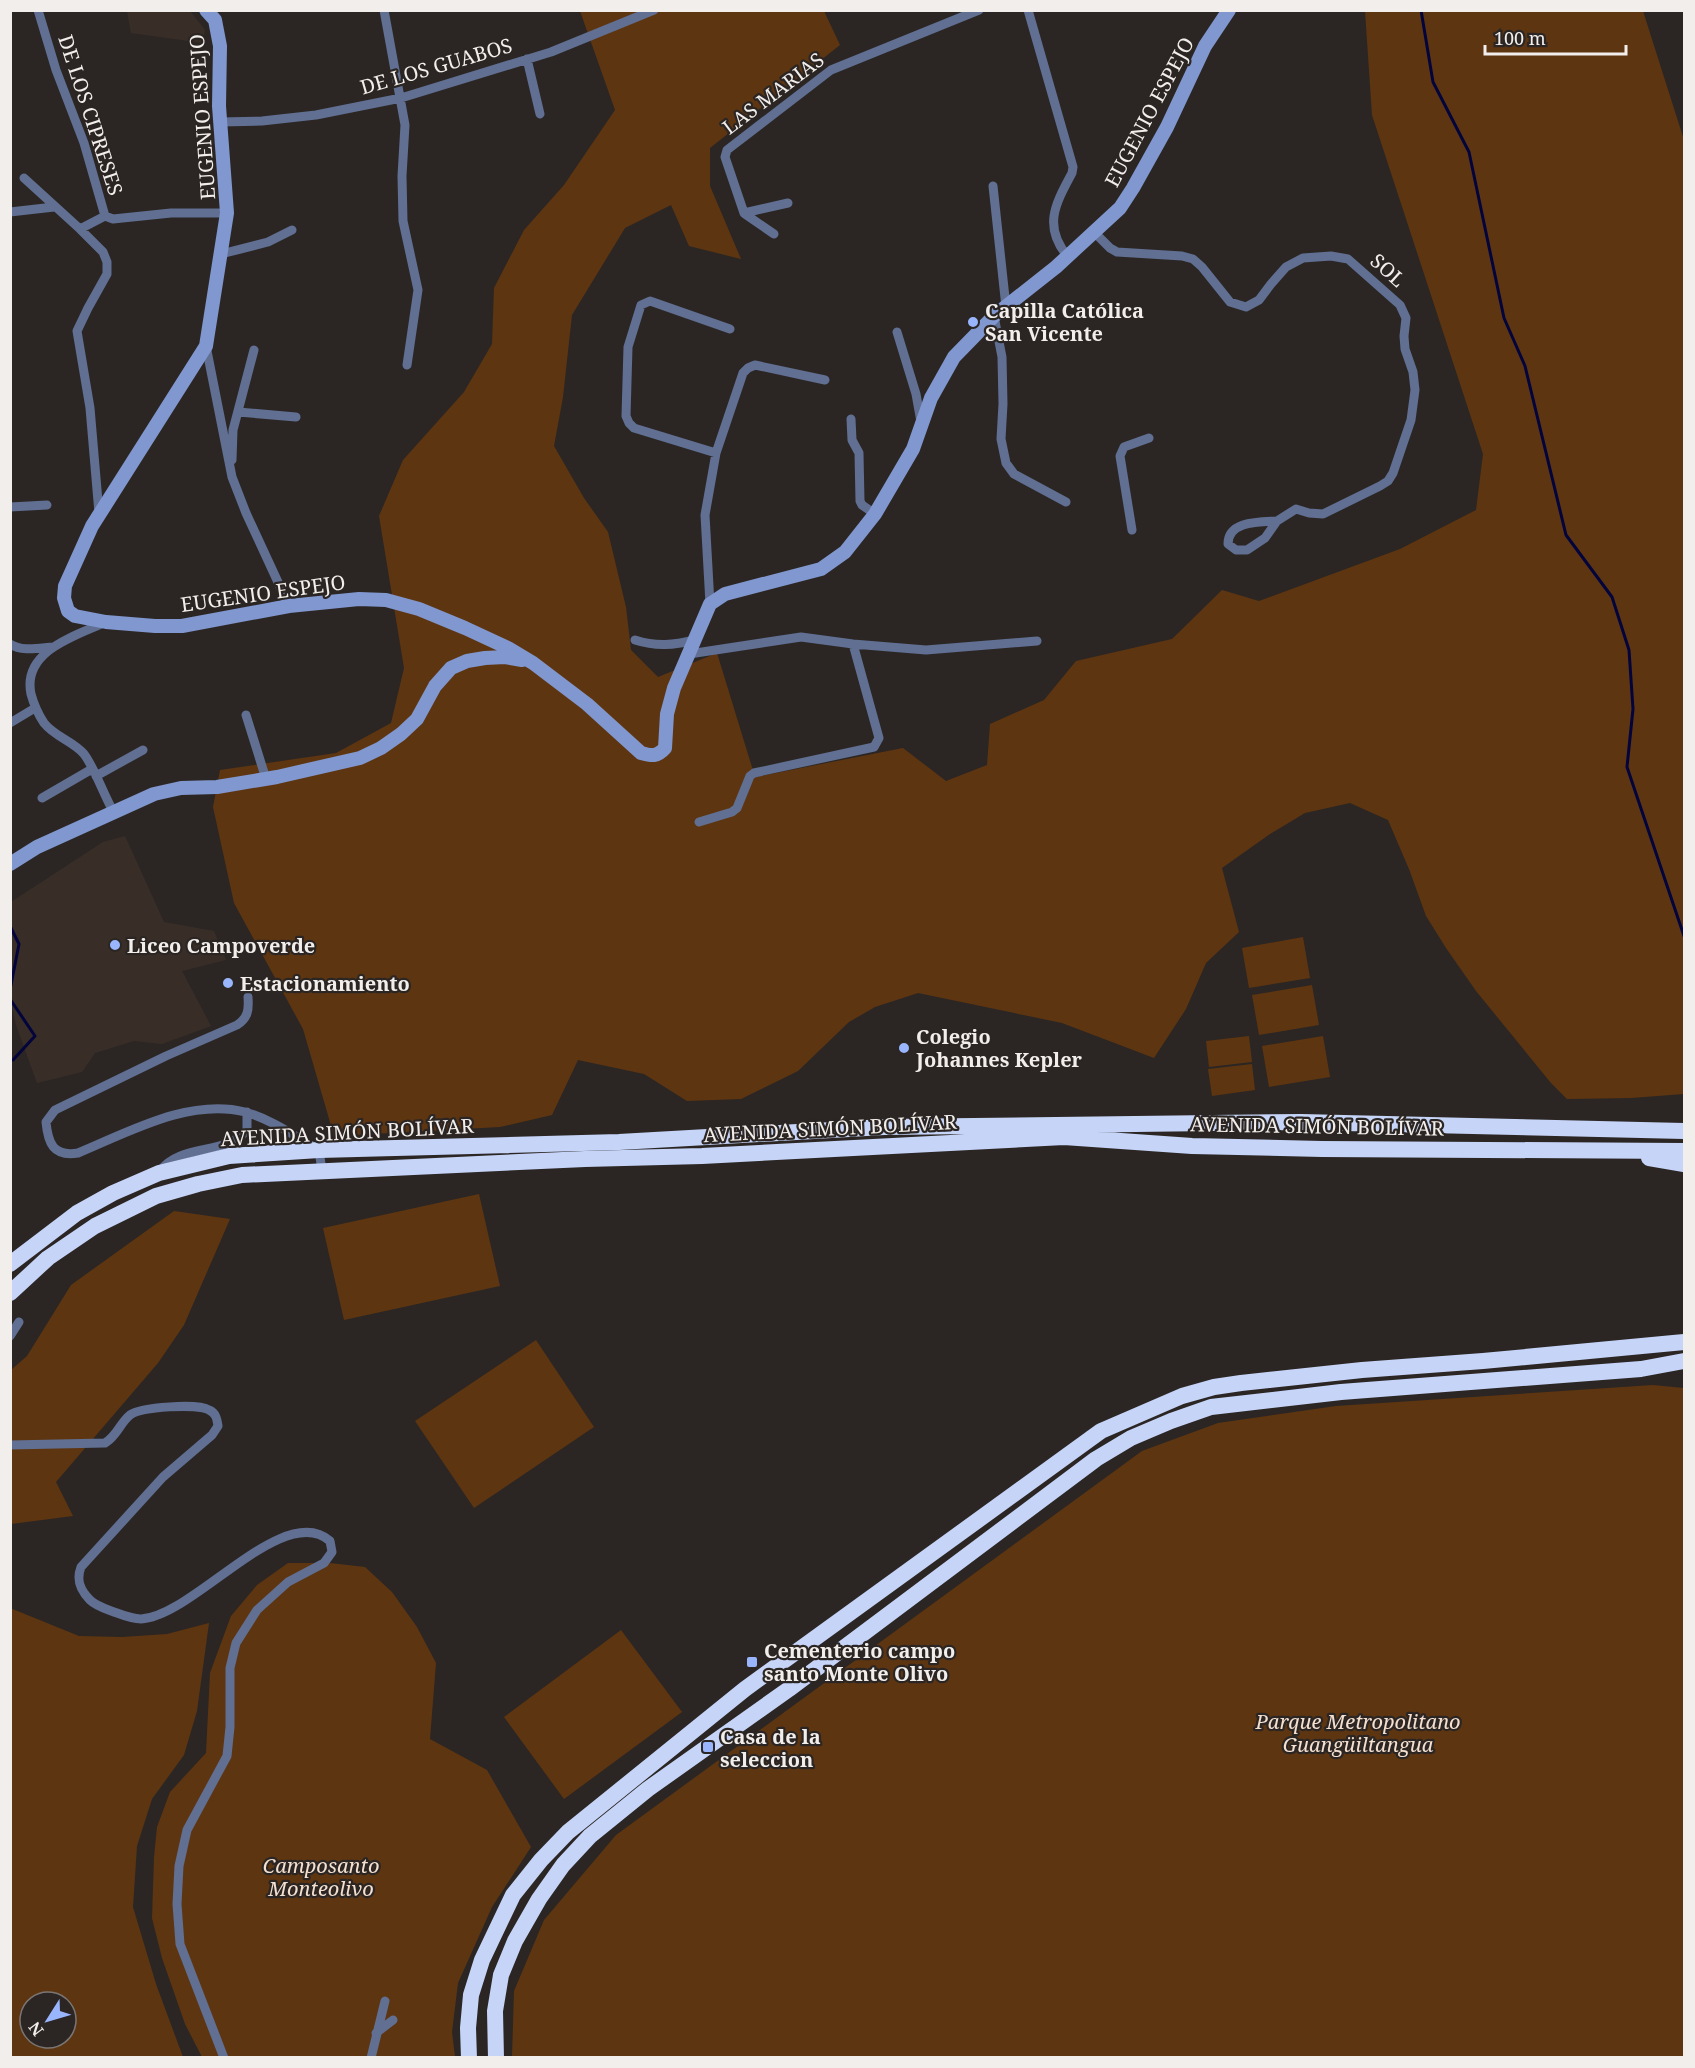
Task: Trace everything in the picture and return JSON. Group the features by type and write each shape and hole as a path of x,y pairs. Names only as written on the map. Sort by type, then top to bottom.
{"highway":[{"name":"AVENIDA SIMÓN BOLÍVAR","path":"10,1264 77,1213 113,1193 159,1173 229,1156 319,1150 619,1142 672,1137 884,1127 1301,1122 1684,1131"},
{"path":"1642,1131 1684,1123"},
{"name":"AVENIDA SIMÓN BOLÍVAR","path":"10,1293 48,1258 95,1226 156,1196 242,1175 585,1159 702,1156 1064,1137 1203,1146 1322,1149 1684,1151"},
{"path":"1595,1149 1684,1164"},
{"path":"469,2058 468,2028 471,1995 482,1960 513,1895 541,1860 568,1832 745,1689 1101,1431 1182,1396 1241,1383 1684,1342"},
{"path":"496,2058 495,2012 501,1975 515,1941 539,1899 563,1865 590,1836 648,1789 789,1689 1096,1459 1131,1438 1211,1407 1341,1392 1641,1369 1684,1361"},
{"path":"850,1611 866,1630"}],"street":[{"name":"DE LOS CIPRESES","path":"38,10 84,143 105,216 113,219 171,213 228,213"},
{"path":"384,10 405,125 403,221 418,290 407,365"},
{"name":"DE LOS GUABOS","path":"220,122 316,116 401,98 551,52 654,10"},
{"name":"LAS MARIAS","path":"745,214 725,158 727,150 831,70 979,10"},
{"path":"1028,10 1073,167 1055,205 1053,224 1057,240 1068,257"},
{"name":"EUGENIO ESPEJO","path":"213,14 220,46 220,122 228,213 206,346 99,513 65,586 64,598 68,610 75,616 106,622 182,626 289,606 359,599 386,600 419,609 508,648 533,663 587,704 641,753 651,756 660,754 665,748 667,714 674,688 710,604 725,594 821,569 845,552 875,514 913,449 931,398 954,357 994,316 1068,257 1120,208 1167,127 1204,46 1228,10"},
{"path":"527,58 540,114"},
{"path":"24,178 103,252 107,262 107,274 77,331 90,408 99,513"},
{"path":"993,186 1006,307"},
{"path":"745,214 788,202"},
{"path":"10,212 54,207"},
{"path":"745,214 774,234"},
{"path":"80,229 105,216"},
{"path":"221,255 268,242 292,230"},
{"name":"SOL","path":"1094,232 1110,249 1117,252 1182,256 1193,259 1230,302 1245,307 1260,300 1286,267 1304,258 1331,256 1348,259 1400,305 1406,318 1405,349 1413,372 1415,390 1411,420 1393,473 1388,481 1380,486 1323,514 1310,513 1296,508 1277,521 1265,538 1247,550 1236,550 1228,544 1228,536 1233,529 1261,522 1277,521"},
{"path":"716,453 634,428 628,423 626,416 628,347 641,305 650,301 730,329"},
{"path":"994,316 1002,357 1003,404 1000,439 1006,463 1014,474 1066,502"},
{"path":"897,332 916,394 922,424"},
{"path":"206,346 232,477 289,606"},
{"path":"232,477 233,430 254,351"},
{"path":"710,604 705,515 716,453 743,373 755,365 825,380"},
{"path":"238,412 296,417"},
{"path":"851,419 852,440 859,453 860,501 862,506 875,514"},
{"path":"1132,530 1120,456 1124,447 1149,438"},
{"path":"10,507 47,505"},
{"path":"106,622 53,647 35,664 30,673 29,685 35,708 45,724 85,755 113,811"},
{"path":"689,654 801,637 926,650 1037,641"},
{"path":"635,640 648,645 666,646 695,640"},
{"path":"10,644 26,649 53,647"},
{"path":"699,822 732,812 750,776 754,773 874,747 878,744 879,738 853,644"},
{"path":"10,864 37,847 154,794 182,788 217,787 266,779 360,758 381,748 417,719 442,677 451,668 467,661 505,657 533,663"},
{"path":"10,723 35,708"},
{"path":"246,715 266,779"},
{"path":"42,798 142,750"},
{"path":"248,998 247,1015 244,1021 56,1110 46,1122 48,1140 58,1152 78,1153 171,1116 222,1107 247,1112 319,1150 322,1171"},
{"path":"159,1173 170,1160 183,1154 231,1142 241,1137 247,1130 247,1112"},
{"path":"10,1336 19,1322"},
{"path":"10,1444 105,1443 128,1418 138,1411 188,1406 209,1409 216,1416 218,1426 212,1435 163,1477 81,1567 78,1580 82,1592 92,1602 128,1617 141,1618 166,1612 262,1548 281,1539 304,1532 322,1534 330,1541 332,1552 324,1563 288,1582 257,1611 236,1643 230,1668 230,1727 227,1756 187,1830 179,1866 177,1904 180,1944 224,2058"},
{"path":"371,2058 385,2001"},
{"path":"376,2033 393,2020"}],"shaded area":[{"path":"127,11 190,11 205,30 203,43 131,33"},
{"name":"Liceo Campoverde","path":"125,836 164,922 214,931 226,960 182,971 211,1026 162,1044 134,1041 95,1053 82,1072 37,1083 16,1025 11,1004 11,902 103,842"}],"green space":[{"path":"580,11 824,11 840,45 710,148 710,186 741,259 689,246 671,205 625,228 572,315 563,397 554,446 584,498 608,532 626,607 631,650 658,677 717,653 755,777 903,748 946,781 987,765 990,724 1044,700 1076,661 1172,639 1222,590 1259,601 1400,549 1476,510 1483,454 1372,115 1365,11 1643,11 1684,140 1684,1094 1567,1099 1551,1083 1476,991 1446,948 1426,916 1388,820 1350,803 1305,813 1270,834 1222,868 1239,932 1206,963 1186,1009 1154,1058 1062,1023 918,993 875,1007 849,1022 798,1071 741,1099 687,1101 644,1074 578,1060 552,1115 500,1127 334,1136 303,1029 234,903 213,807 220,770 336,753 391,723 404,668 379,516 403,460 464,392 492,344 494,288 524,230 564,185 615,110"},
{"path":"1303,937 1310,978 1249,988 1242,948"},
{"path":"1312,985 1319,1025 1259,1035 1252,995"},
{"path":"1249,1036 1252,1062 1209,1067 1206,1041"},
{"path":"1323,1036 1330,1077 1269,1087 1262,1046"},
{"path":"1252,1064 1255,1090 1212,1096 1208,1069"},
{"path":"479,1194 500,1286 344,1320 323,1228"},
{"path":"174,1211 230,1219 184,1325 158,1363 56,1482 73,1516 11,1524 11,1370 27,1356 71,1285"},
{"path":"536,1340 594,1427 474,1508 415,1421"},
{"name":"Parque Metropolitano Guangüiltangua","path":"1653,1385 1684,1388 1684,2057 512,2057 514,1991 544,1920 616,1835 1142,1451 1218,1423 1336,1406"},
{"name":"Camposanto Monteolivo","path":"288,1563 330,1563 365,1567 392,1592 417,1627 436,1663 430,1739 487,1770 531,1847 492,1907 458,1983 452,2032 455,2057 202,2057 185,2024 162,1958 152,1918 157,1827 170,1792 206,1753 210,1673 231,1616 257,1585"},
{"path":"10,1608 79,1636 122,1637 167,1634 209,1623 197,1711 184,1755 152,1799 137,1846 133,1907 156,1984 183,2057 11,2057"},
{"path":"621,1630 682,1712 564,1799 504,1717"}],"waterway":[{"path":"1421,10 1433,82 1469,152 1504,318 1525,366 1566,535 1612,597 1629,650 1633,709 1627,767 1684,936"},
{"path":"10,926 19,944 10,990"},
{"path":"10,999 35,1036 13,1060"}],"place":[{"name":"Capilla Católica San Vicente","path":"973,322"},
{"name":"Liceo Campoverde","path":"115,945"},
{"name":"Estacionamiento","path":"228,983"},
{"name":"Colegio Johannes Kepler","path":"904,1048"},
{"name":"Cementerio campo santo Monte Olivo","path":"752,1662"},
{"name":"Casa de la seleccion","path":"708,1747"}]}
